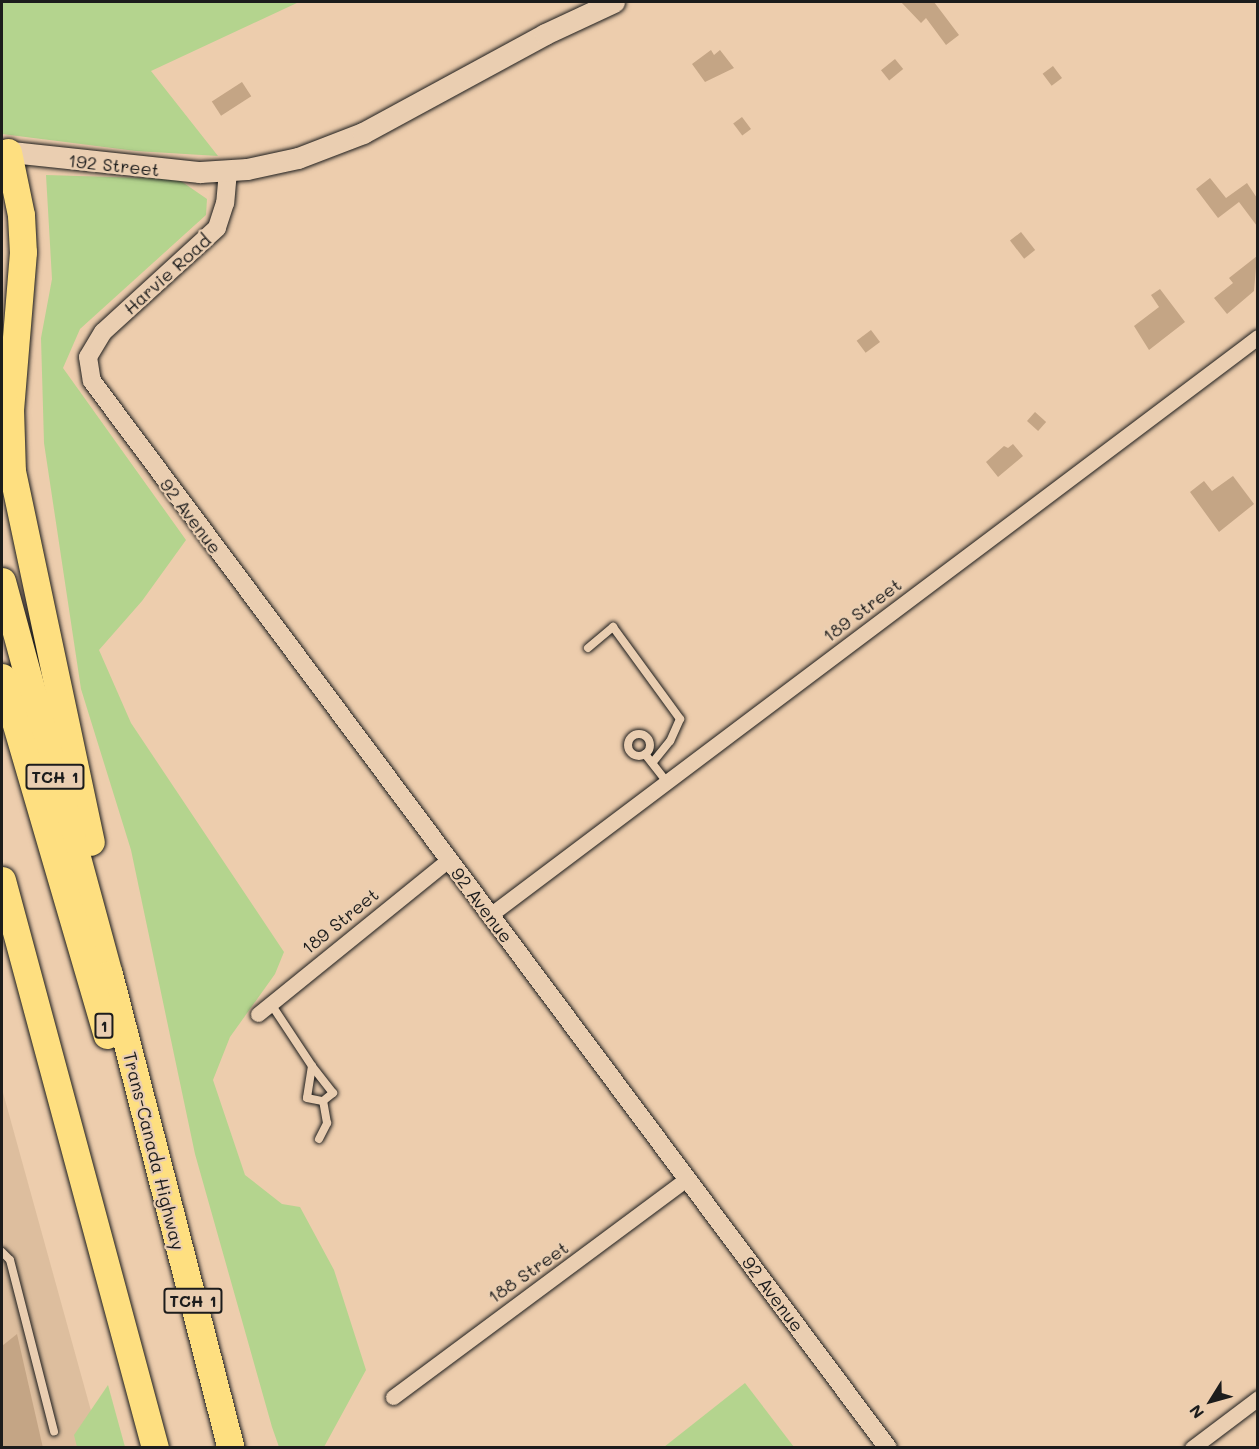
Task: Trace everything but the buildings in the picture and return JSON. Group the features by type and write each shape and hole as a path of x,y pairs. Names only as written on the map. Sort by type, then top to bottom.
{"highway":[{"path":"5,152 21,215 23,252 10,409 12,471 44,637 101,889 109,974"},
{"name":"Trans-Canada Highway","path":"2,581 109,974 231,1448"},
{"name":"Trans-Canada Highway","path":"2,677 211,1374"},
{"path":"2,880 155,1448"}],"main road":[{"path":"228,171 323,150 363,133 544,34 614,2"},
{"name":"192 Street","path":"5,152 172,171 228,171"}],"street":[{"name":"Harvie Road","path":"88,357 103,332 217,228 225,203 228,171"},
{"name":"189 Street","path":"490,915 1257,337"},
{"name":"92 Avenue","path":"88,357 92,381 99,393 888,1448"},
{"name":"189 Street","path":"258,1014 448,860"},
{"name":"188 Street","path":"393,1397 687,1179"},
{"path":"1192,1448 1257,1398"}],"lane":[{"path":"588,648 613,627 680,719 670,741 652,763"},
{"path":"645,754 667,782"},
{"path":"271,1004 333,1093 323,1101 307,1098 312,1066"},
{"path":"319,1139 327,1123 323,1101"},
{"path":"2,1252 10,1260 54,1431"}],"shaded area":[{"path":"2,1089 101,1447 2,1447"}],"green space":[{"path":"2,2 299,2 151,71 218,156 136,151 2,134"},
{"path":"46,175 178,179 207,199 206,215 80,329 63,368 186,540 142,601 99,650 131,723 284,952 275,974 230,1037 213,1080 245,1175 282,1204 300,1207 334,1270 366,1370 324,1447 279,1447 272,1427 195,1154 131,850 81,689 44,443 41,338 52,279"},
{"path":"745,1383 794,1447 664,1447"},
{"path":"108,1385 125,1447 77,1447 74,1435"}]}
